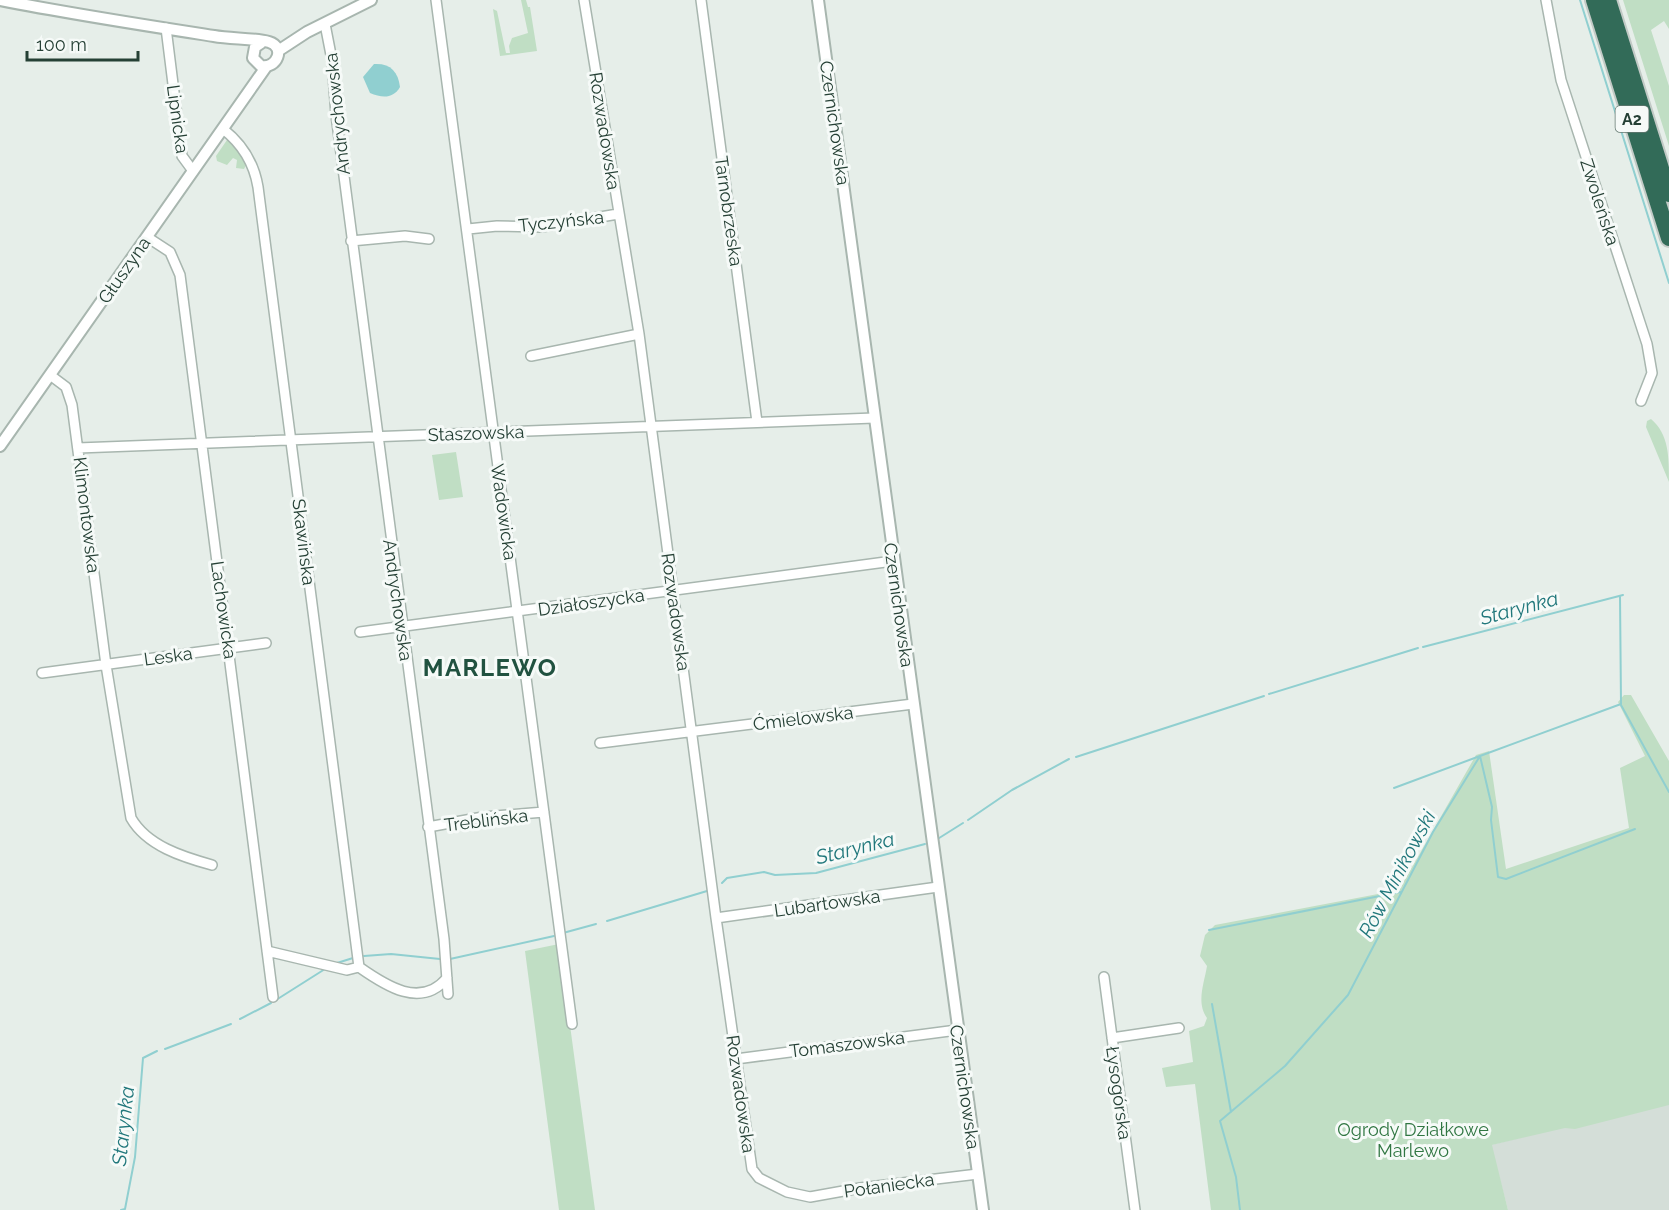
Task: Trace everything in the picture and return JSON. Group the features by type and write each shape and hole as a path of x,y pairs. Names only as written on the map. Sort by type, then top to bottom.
{"highway":[{"name":"A2","path":"1594,0 1669,238"},
{"name":"A2","path":"1608,0 1669,194"}],"street":[{"path":"0,0 266,47 308,32 371,0"},
{"name":"Wadowicka","path":"436,0 572,1024"},
{"name":"Rozwadowska","path":"584,0 639,333 716,918 754,1173 765,1182 800,1197"},
{"name":"Tarnobrzeska","path":"701,0 757,422"},
{"name":"Czernichowska","path":"818,0 983,1210"},
{"name":"Zwoleńska","path":"1546,0 1561,80 1647,344 1652,373 1641,401"},
{"name":"Andrychowska","path":"325,24 332,60 351,241 448,994"},
{"name":"Lipnicka","path":"166,28 182,156 193,171"},
{"path":"261,65 266,47"},
{"name":"Głuszyna","path":"0,446 247,94 261,65 276,62 266,47"},
{"name":"Skawińska","path":"223,129 234,137 246,154 257,178 359,967"},
{"name":"Tyczyńska","path":"468,229 497,226 541,227 618,214"},
{"name":"Lachowicka","path":"147,237 170,252 180,275 273,997"},
{"path":"351,241 405,237 429,239"},
{"path":"531,356 639,333"},
{"name":"Klimontowska","path":"50,375 61,382 69,392 106,665 129,811 141,832 188,858 212,865"},
{"name":"Staszowska","path":"78,448 874,418"},
{"name":"Działoszycka","path":"360,632 893,561"},
{"name":"Leska","path":"106,665 266,643"},
{"path":"42,673 106,665"},
{"name":"Ćmielowska","path":"600,743 913,704"},
{"name":"Treblińska","path":"428,827 483,817 544,812"},
{"name":"Lubartowska","path":"716,918 938,887"},
{"path":"267,951 347,970 359,967 377,980 403,991 421,994 439,988 447,978"},
{"name":"Łysogórska","path":"1104,977 1135,1210"},
{"path":"1112,1038 1179,1028"},
{"name":"Tomaszowska","path":"736,1059 957,1030"},
{"name":"Połaniecka","path":"800,1197 978,1174"}],"shaded area":[{"path":"1669,1101 1669,1210 1508,1210 1491,1145"}],"green space":[{"path":"521,0 526,0 530,7 537,51 500,56 493,9 497,11 506,53 510,53 509,46 512,38 528,33"},
{"path":"1623,0 1669,0 1669,29 1664,21 1651,30 1669,86 1669,146"},
{"path":"232,139 247,163 244,169 236,168 237,160 233,158 227,165 217,161 216,156 227,140"},
{"path":"1651,419 1665,439 1669,482 1646,427 1647,421"},
{"path":"456,452 463,497 439,500 432,455"},
{"name":"Ogrody Działkowe Marlewo","path":"1624,695 1631,695 1669,761 1669,1105 1575,1129 1565,1128 1492,1145 1508,1210 1211,1210 1195,1084 1166,1087 1162,1068 1193,1062 1189,1031 1204,1026 1207,1018 1201,1000 1207,966 1200,956 1205,935 1215,925 1399,890 1476,755 1489,751 1506,869 1629,828 1620,768 1645,756 1618,702"},
{"path":"559,944 595,1210 559,1210 525,951"}],"water":[{"path":"374,64 385,65 395,72 400,87 394,94 379,96 370,93 363,77"}],"waterway":[{"path":"1580,0 1669,283"},
{"name":"Starynka","path":"1423,647 1623,595"},
{"name":"Rów Minikowski","path":"1240,1210 1236,1177 1220,1121 1285,1066 1348,995 1433,832 1480,756 1621,704 1620,596"},
{"name":"Starynka","path":"1269,694 1418,648"},
{"name":"Starynka","path":"1076,757 1264,696"},
{"path":"1621,705 1669,792"},
{"path":"1394,788 1480,756 1492,807 1491,820 1498,877 1506,879 1635,829"},
{"name":"Starynka","path":"968,820 1012,790 1069,759"},
{"name":"Starynka","path":"936,840 963,823"},
{"name":"Starynka","path":"722,883 727,878 764,872 775,875 816,873 925,844"},
{"name":"Starynka","path":"607,921 707,891"},
{"path":"1209,930 1400,892"},
{"name":"Starynka","path":"563,933 596,924"},
{"name":"Starynka","path":"450,959 554,936"},
{"name":"Starynka","path":"364,956 391,954 440,959"},
{"name":"Starynka","path":"337,963 353,958"},
{"name":"Starynka","path":"276,1000 325,969"},
{"name":"Starynka","path":"240,1019 271,1003"},
{"path":"1212,1004 1231,1112"},
{"name":"Starynka","path":"165,1049 231,1024"},
{"name":"Starynka","path":"121,1210 125,1209 135,1157 143,1058 157,1051"}],"district":[{"name":"MARLEWO","path":"490,667"}]}
